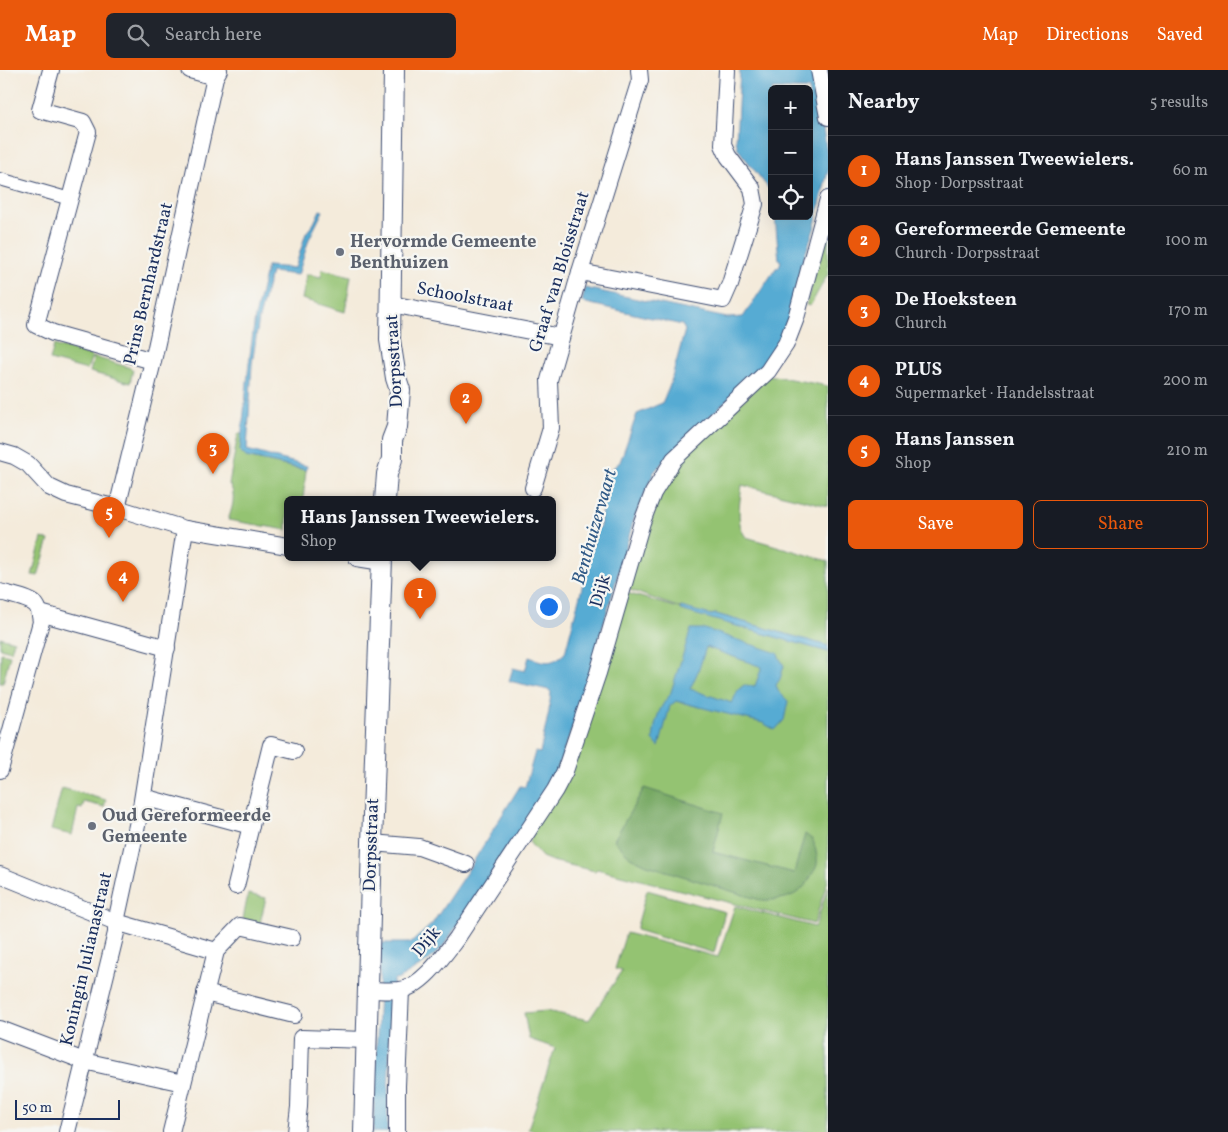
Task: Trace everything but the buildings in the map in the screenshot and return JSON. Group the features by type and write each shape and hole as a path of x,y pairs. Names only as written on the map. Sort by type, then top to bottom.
{"street":[{"path":"51,70 40,110 83,122 88,132 36,325 53,333 153,361"},
{"path":"190,70 217,74"},
{"name":"Dorpsstraat","path":"385,496 387,474 392,459 392,440 397,427 400,390 396,378 390,340 394,70"},
{"name":"Graaf van Bloisstraat","path":"533,488 551,428 549,380 580,272 640,80 639,70"},
{"path":"580,272 723,300 733,276 755,204 752,188 728,156 723,145 727,70"},
{"path":"819,70 828,117"},
{"name":"Prins Bernhardstraat","path":"117,508 153,361 217,74"},
{"path":"0,180 70,199"},
{"name":"Dijk","path":"385,990 412,986 441,959 457,938 555,790 565,771 598,673 642,522 653,493 674,458 768,371 786,344 796,318 828,199"},
{"name":"Schoolstraat","path":"391,304 561,337"},
{"path":"0,452 14,456 28,464 49,487 56,491 185,529 284,545"},
{"name":"Koningin Julianastraat","path":"66,1132 116,933 116,922 143,797 185,529"},
{"name":"Dorpsstraat","path":"364,1132 367,1040 385,990 372,843 382,561"},
{"path":"0,592 20,597 36,605 41,622 4,740 0,770"},
{"path":"40,614 167,648"},
{"path":"236,886 271,745 294,751"},
{"path":"143,797 251,826"},
{"path":"372,843 419,847 466,864"},
{"path":"0,875 116,922 216,951"},
{"path":"171,1132 216,951 240,926 292,938"},
{"path":"385,990 397,1086 397,1132"},
{"path":"205,993 294,1015"},
{"path":"0,1029 84,1061 183,1083"},
{"path":"296,1132 299,1107 301,1038 367,1040"}],"green space":[{"path":"828,226 828,274 810,306 806,305"},
{"path":"322,269 351,276 345,312 302,299 307,274 321,277"},
{"path":"54,345 92,356 87,370 50,360"},
{"path":"94,357 131,368 133,370 130,383 90,372"},
{"path":"769,375 828,386 828,506 742,485 739,505 740,526 746,537 828,561 828,646 716,614 698,613 627,589 648,523 672,468"},
{"path":"238,434 242,434 240,451 246,457 306,470 303,496 284,496 284,529 228,520 233,497 229,484"},
{"path":"42,538 49,540 38,576 32,575"},
{"path":"627,593 828,652 828,880 814,924 597,869 595,871 552,861 542,857 529,842"},
{"path":"0,637 14,641 11,651 0,648"},
{"path":"1,653 10,655 3,683 0,683"},
{"path":"62,788 106,800 104,807 84,802 82,809 78,808 72,835 51,830"},
{"path":"644,788 723,813 713,852 794,873 805,834 813,840 817,858 816,868 808,882 797,893 776,900 760,900 647,865 630,857 614,840"},
{"path":"828,887 828,1132 539,1132 528,1129 555,1048 529,1039 524,1013 546,1011 589,1020 622,971 615,969 626,933 718,957 735,906 815,927"},
{"path":"647,890 725,912 714,953 636,930"},
{"path":"248,894 266,898 260,923 243,919"}],"water":[{"path":"740,70 813,70 828,159 828,170 814,229 801,266 789,317 776,348 768,360 654,472 634,519 577,715 548,792 442,948 428,961 399,979 394,980 391,1004 387,1132 373,1132 381,943 411,943 432,924 520,786 525,787 535,752 540,753 551,692 509,681 513,668 525,671 529,657 548,662 556,660 565,653 597,529 600,526 605,480 608,472 620,462 637,414 662,403 670,385 685,330 682,325 582,302 585,288 727,318 743,317 776,268 779,267 781,261 779,260 775,220 813,220 813,85 768,85 768,188 738,149 736,141"},
{"path":"320,210 323,211 309,239 298,275 271,272 259,318 252,364 247,450 307,466 306,470 246,457 240,451 255,317 267,266 295,268 306,233 314,223"},
{"path":"681,607 711,615 716,614 828,646 828,652 680,610"},
{"path":"691,629 705,629 777,653 784,666 776,685 778,691 788,701 784,720 775,730 763,723 676,701 670,706 659,747 653,740 655,727 660,710 670,695","holes":["706,647 762,667 755,686 744,685 738,690 732,703 690,689"]}],"place":[{"name":"Hervormde Gemeente Benthuizen","path":"340,252"},
{"name":"Gereformeerde Gemeente","path":"466,424"},
{"name":"De Hoeksteen","path":"213,474"},
{"name":"Hans Janssen","path":"109,538"},
{"name":"PLUS","path":"123,602"},
{"name":"Hans Janssen Tweewielers.","path":"420,619"},
{"name":"Oud Gereformeerde Gemeente","path":"92,826"}],"water label":[{"name":"Benthuizervaart","path":"595,527"}]}
